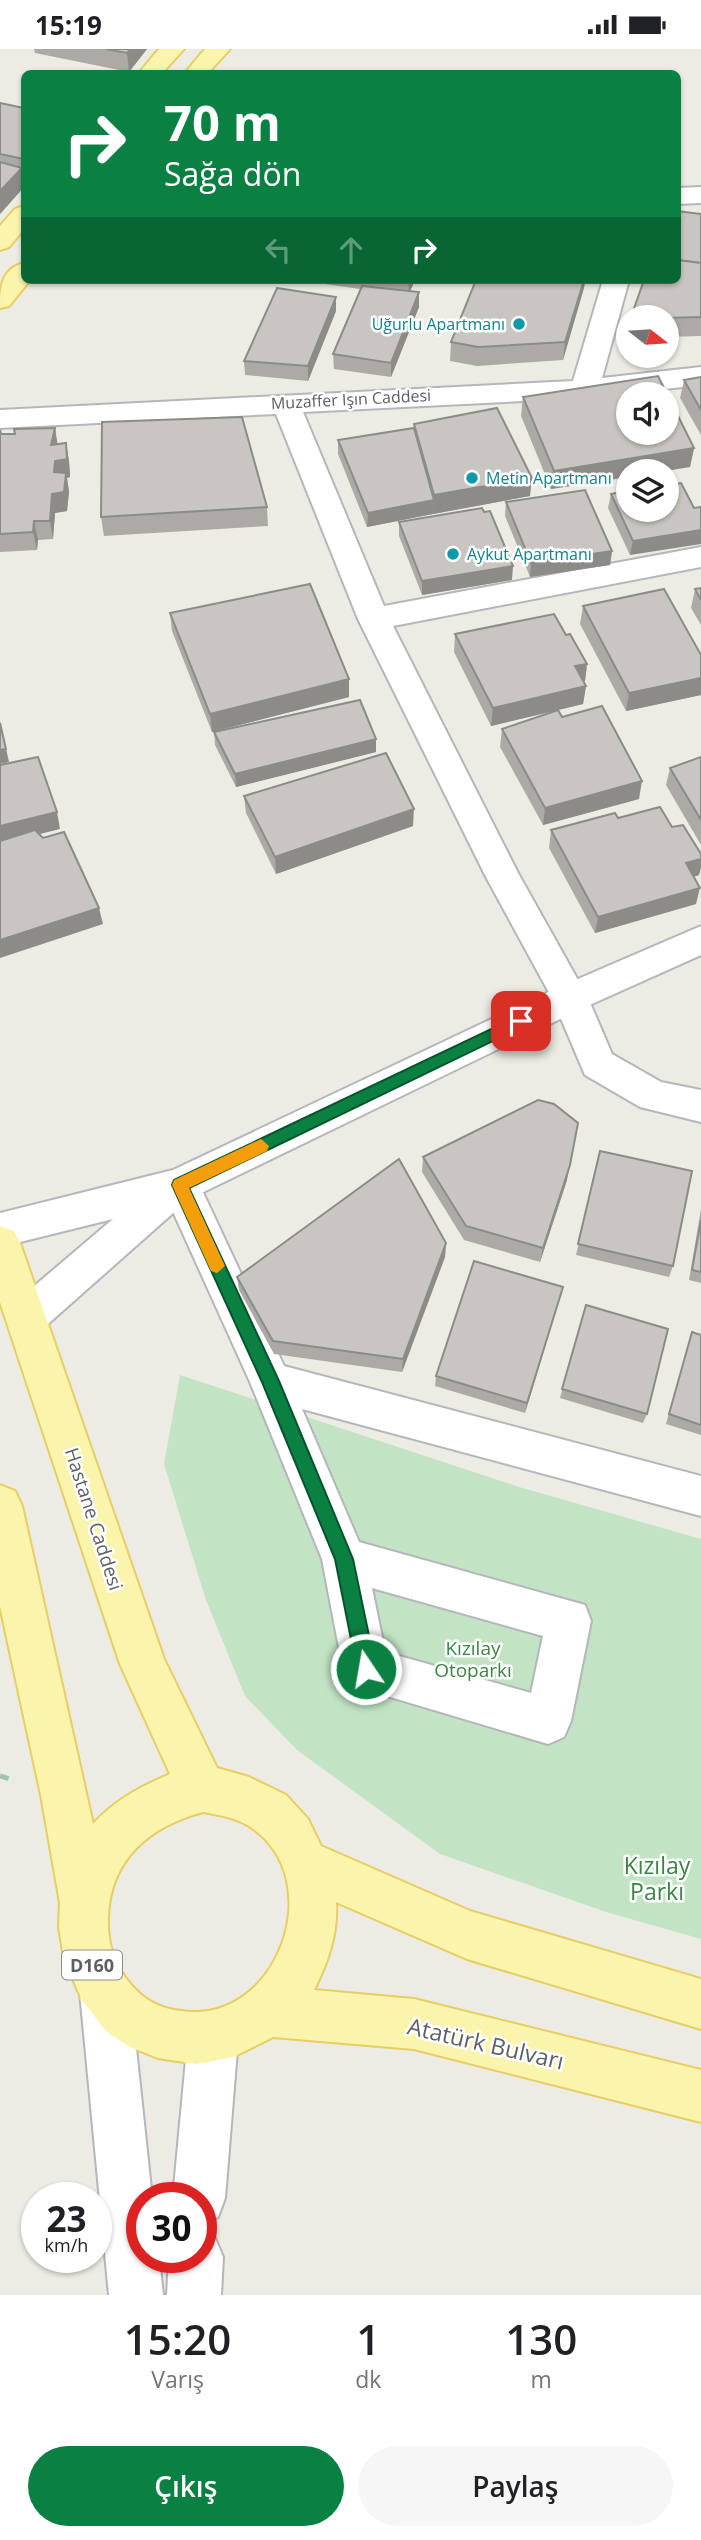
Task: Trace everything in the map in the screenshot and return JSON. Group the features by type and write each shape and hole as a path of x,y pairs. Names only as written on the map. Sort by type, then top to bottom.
{"main road":[{"path":"153,70 172,49"},
{"path":"199,70 218,49"},
{"path":"0,242 21,218"},
{"path":"0,300 21,275"},
{"name":"Hastane Caddesi","path":"0,1243 143,1664 174,1734 203,1790"},
{"name":"D160","path":"0,1506 64,1795 84,1904 84,1941 95,1977 115,2006 144,2028 178,2039 213,2038 248,2026 277,2004 299,1973 312,1937 314,1900 307,1864 290,1833 266,1809 236,1794 203,1790 175,1794 149,1805 125,1822 106,1846 92,1874 84,1904"},
{"path":"307,1864 467,1935 701,2004"},
{"name":"Atatürk Bulvarı","path":"267,2011 414,2024 701,2096"}],"street":[{"path":"681,196 701,195"},
{"path":"585,389 616,284"},
{"name":"Muzaffer Işın Caddesi","path":"0,419 285,402 585,389 701,376"},
{"path":"285,402 374,619 503,877 570,998 598,1064 653,1096 701,1106"},
{"path":"374,619 701,557"},
{"path":"0,1230 180,1185 570,998 701,940"},
{"path":"26,1318 180,1185"},
{"path":"180,1185 270,1381 344,1559 366,1669 548,1721 569,1621 344,1559"},
{"path":"270,1381 701,1496"},
{"path":"105,1991 136,2295"},
{"path":"200,2182 213,2038"},
{"path":"194,2295 195,2273"}],"green space":[{"name":"Kızılay Otoparkı","path":"180,1375 516,1486 701,1539 701,1939 606,1912 440,1854 297,1750 245,1696 206,1600 164,1464"}],"building":[{"path":"106,49 130,49 127,53"},
{"path":"0,103 21,107 21,158 0,154"},
{"path":"0,162 21,168 21,169 0,191"},
{"path":"681,212 701,214 701,263 681,260"},
{"path":"681,260 701,263 701,317 679,318 679,305 635,305 643,284 681,284"},
{"name":"Uğurlu Apartmanı","path":"474,284 583,284 565,342 478,347 451,342"},
{"path":"362,286 419,292 391,363 333,354"},
{"path":"277,288 336,297 308,366 244,361"},
{"path":"658,376 661,382 619,382"},
{"path":"701,377 701,410 684,380"},
{"path":"616,383 616,445 679,445 679,418 694,448 554,471 523,397"},
{"name":"Metin Apartmanı","path":"497,408 532,478 434,495 414,424"},
{"path":"242,417 267,507 101,517 102,422"},
{"path":"55,428 51,445 66,443 67,459 55,461 54,472 66,473 64,492 52,494 50,521 34,521 33,532 0,534 0,430 1,434 15,434 14,429"},
{"path":"414,428 434,500 368,513 338,440"},
{"path":"679,483 694,508 701,508 701,530 633,541 624,522 679,522"},
{"path":"585,490 612,551 531,563 506,502"},
{"name":"Aykut Apartmanı","path":"482,508 484,512 490,511 513,566 422,581 399,522"},
{"path":"310,584 349,679 210,714 170,613"},
{"path":"701,588 701,600 695,589"},
{"path":"664,589 701,655 701,678 629,693 583,606"},
{"path":"554,614 566,635 570,634 587,664 575,666 586,686 493,708 455,634"},
{"path":"360,700 376,739 235,774 214,732"},
{"path":"602,706 642,781 545,808 502,729 558,710 562,717"},
{"path":"0,723 6,749 0,750"},
{"path":"386,753 414,809 275,857 244,796"},
{"path":"38,757 57,812 0,826 0,765"},
{"path":"701,757 701,820 670,768"},
{"path":"660,807 672,827 683,825 701,854 701,859 686,863 700,888 598,917 551,830 615,813 618,818"},
{"path":"35,830 43,838 64,832 99,908 0,940 0,841"},
{"path":"538,1100 554,1104 578,1123 570,1165 543,1248 466,1226 423,1157"},
{"path":"600,1151 692,1171 673,1266 578,1244"},
{"path":"399,1159 446,1243 403,1359 273,1341 237,1277"},
{"path":"701,1220 701,1272 692,1270"},
{"path":"474,1261 563,1287 527,1403 436,1376"},
{"path":"586,1305 668,1329 647,1414 562,1389"},
{"path":"692,1332 701,1335 701,1425 669,1414"}],"slow traffic":[{"path":"217,1266 180,1185 261,1146"}],"place":[{"name":"Uğurlu Apartmanı","path":"519,324"},
{"name":"Metin Apartmanı","path":"472,478"},
{"name":"Aykut Apartmanı","path":"453,554"}],"route":[{"path":"366,1669 344,1559 270,1381 180,1185 521,1021"}],"park label":[{"name":"Kızılay Parkı","path":"657,1878"}]}
